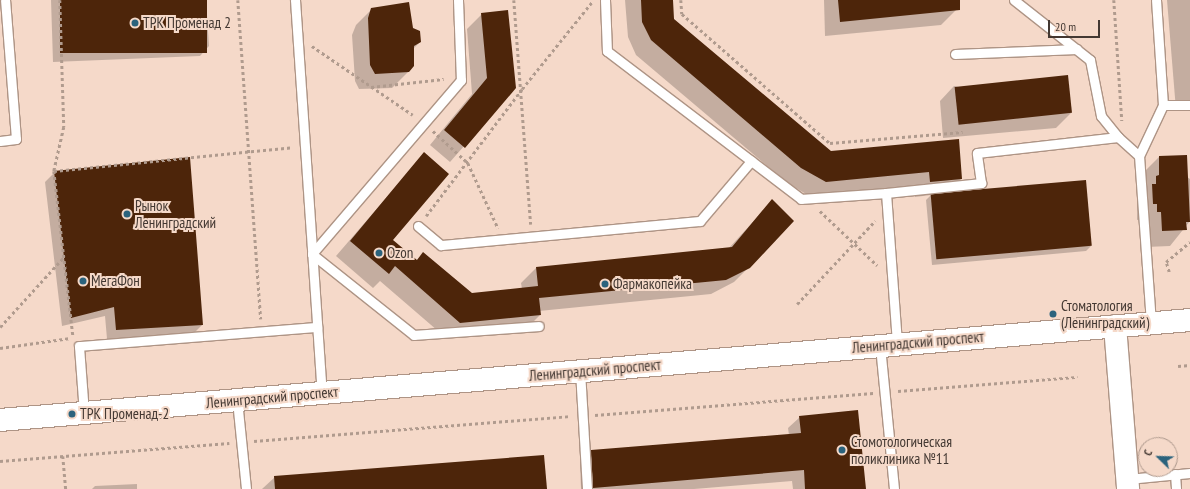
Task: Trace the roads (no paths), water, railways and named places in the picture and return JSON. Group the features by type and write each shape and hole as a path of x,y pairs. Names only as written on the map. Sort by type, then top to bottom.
{"main road":[{"name":"Ленинградский проспект","path":"0,420 1190,320"},
{"path":"1115,326 1128,484"}],"lane":[{"path":"0,141 16,139 5,0"},
{"path":"295,0 316,327 322,393"},
{"path":"312,254 424,123 461,77 458,0"},
{"path":"604,0 607,51 801,199 886,193 980,182 977,153 1121,140"},
{"path":"1014,0 1090,60 1101,116 1121,140 1139,156"},
{"path":"1151,323 1139,156 1163,105 1156,0"},
{"path":"955,54 1077,49"},
{"path":"1163,105 1190,105"},
{"path":"418,226 441,245 700,221 751,161"},
{"path":"886,193 892,278 886,392 894,489"},
{"path":"312,254 414,335 539,326"},
{"path":"84,412 80,346 316,327"},
{"path":"580,371 587,489"},
{"path":"237,400 243,442 246,489"},
{"path":"1178,474 1190,473"},
{"path":"1128,484 1161,477"},
{"path":"1175,477 1176,489"}],"place":[{"name":"ТРК Променад 2","path":"135,23"},
{"name":"Рынок Ленинградский","path":"127,214"},
{"name":"Ozon","path":"379,253"},
{"name":"МегаФон","path":"83,281"},
{"name":"Фармакопейка","path":"605,284"},
{"name":"Стоматология (Ленинградский)","path":"1053,314"},
{"name":"ТРК Променад-2","path":"72,414"},
{"name":"Стомотологическая поликлиника №11","path":"842,450"}]}
